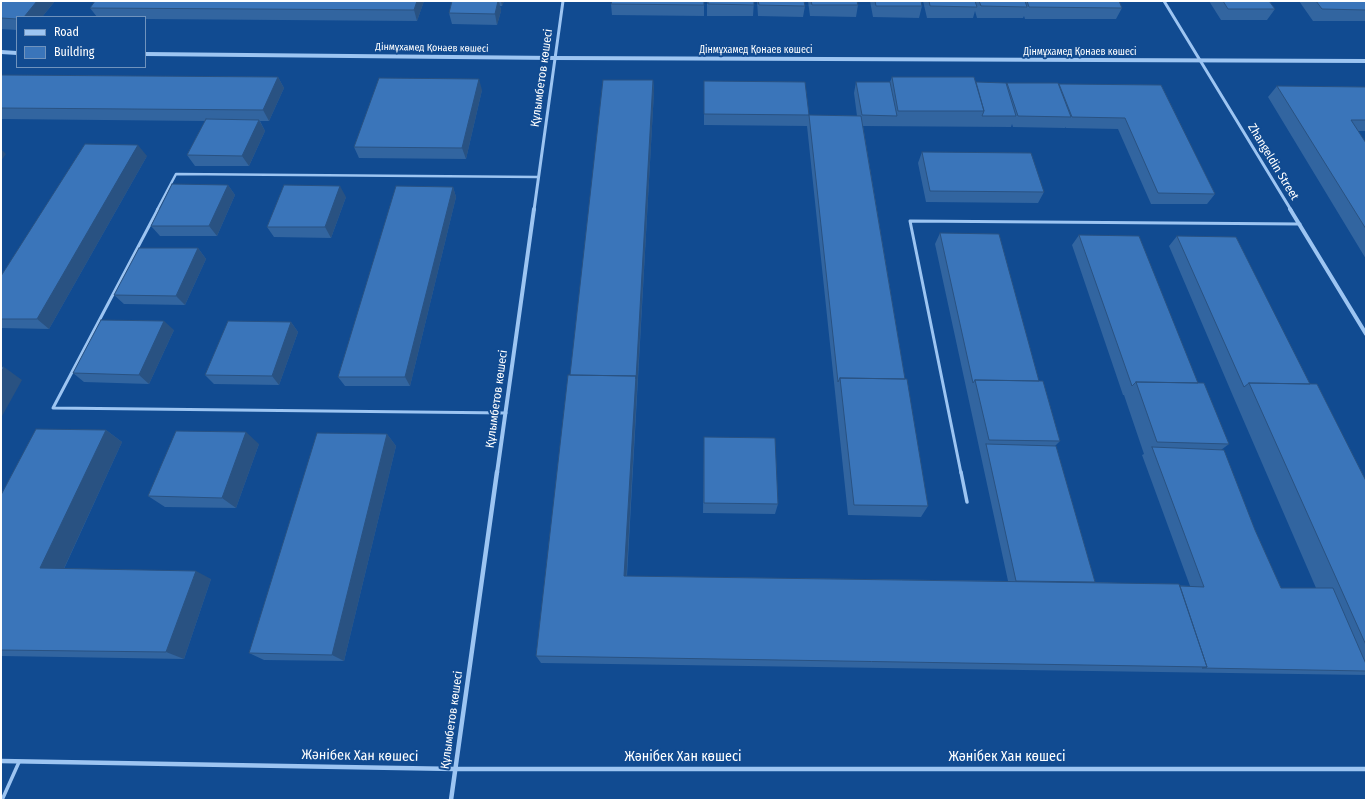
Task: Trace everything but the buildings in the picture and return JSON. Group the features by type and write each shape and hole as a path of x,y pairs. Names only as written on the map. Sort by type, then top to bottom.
{"street":[{"name":"Құлымбетов көшесі","path":"451,800 563,1"},
{"name":"Zhangeldin Street","path":"1164,1 1366,334"},
{"path":"1,52 16,53"},
{"name":"Дінмұхамед Қонаев көшесі","path":"146,54 555,58 1366,61"},
{"name":"Жәнібек Хан көшесі","path":"1,762 455,769 1366,769"}],"lane":[{"path":"506,413 53,408 176,174 538,177"},
{"path":"967,502 910,220 1300,224"},
{"path":"2,800 19,762"}]}
